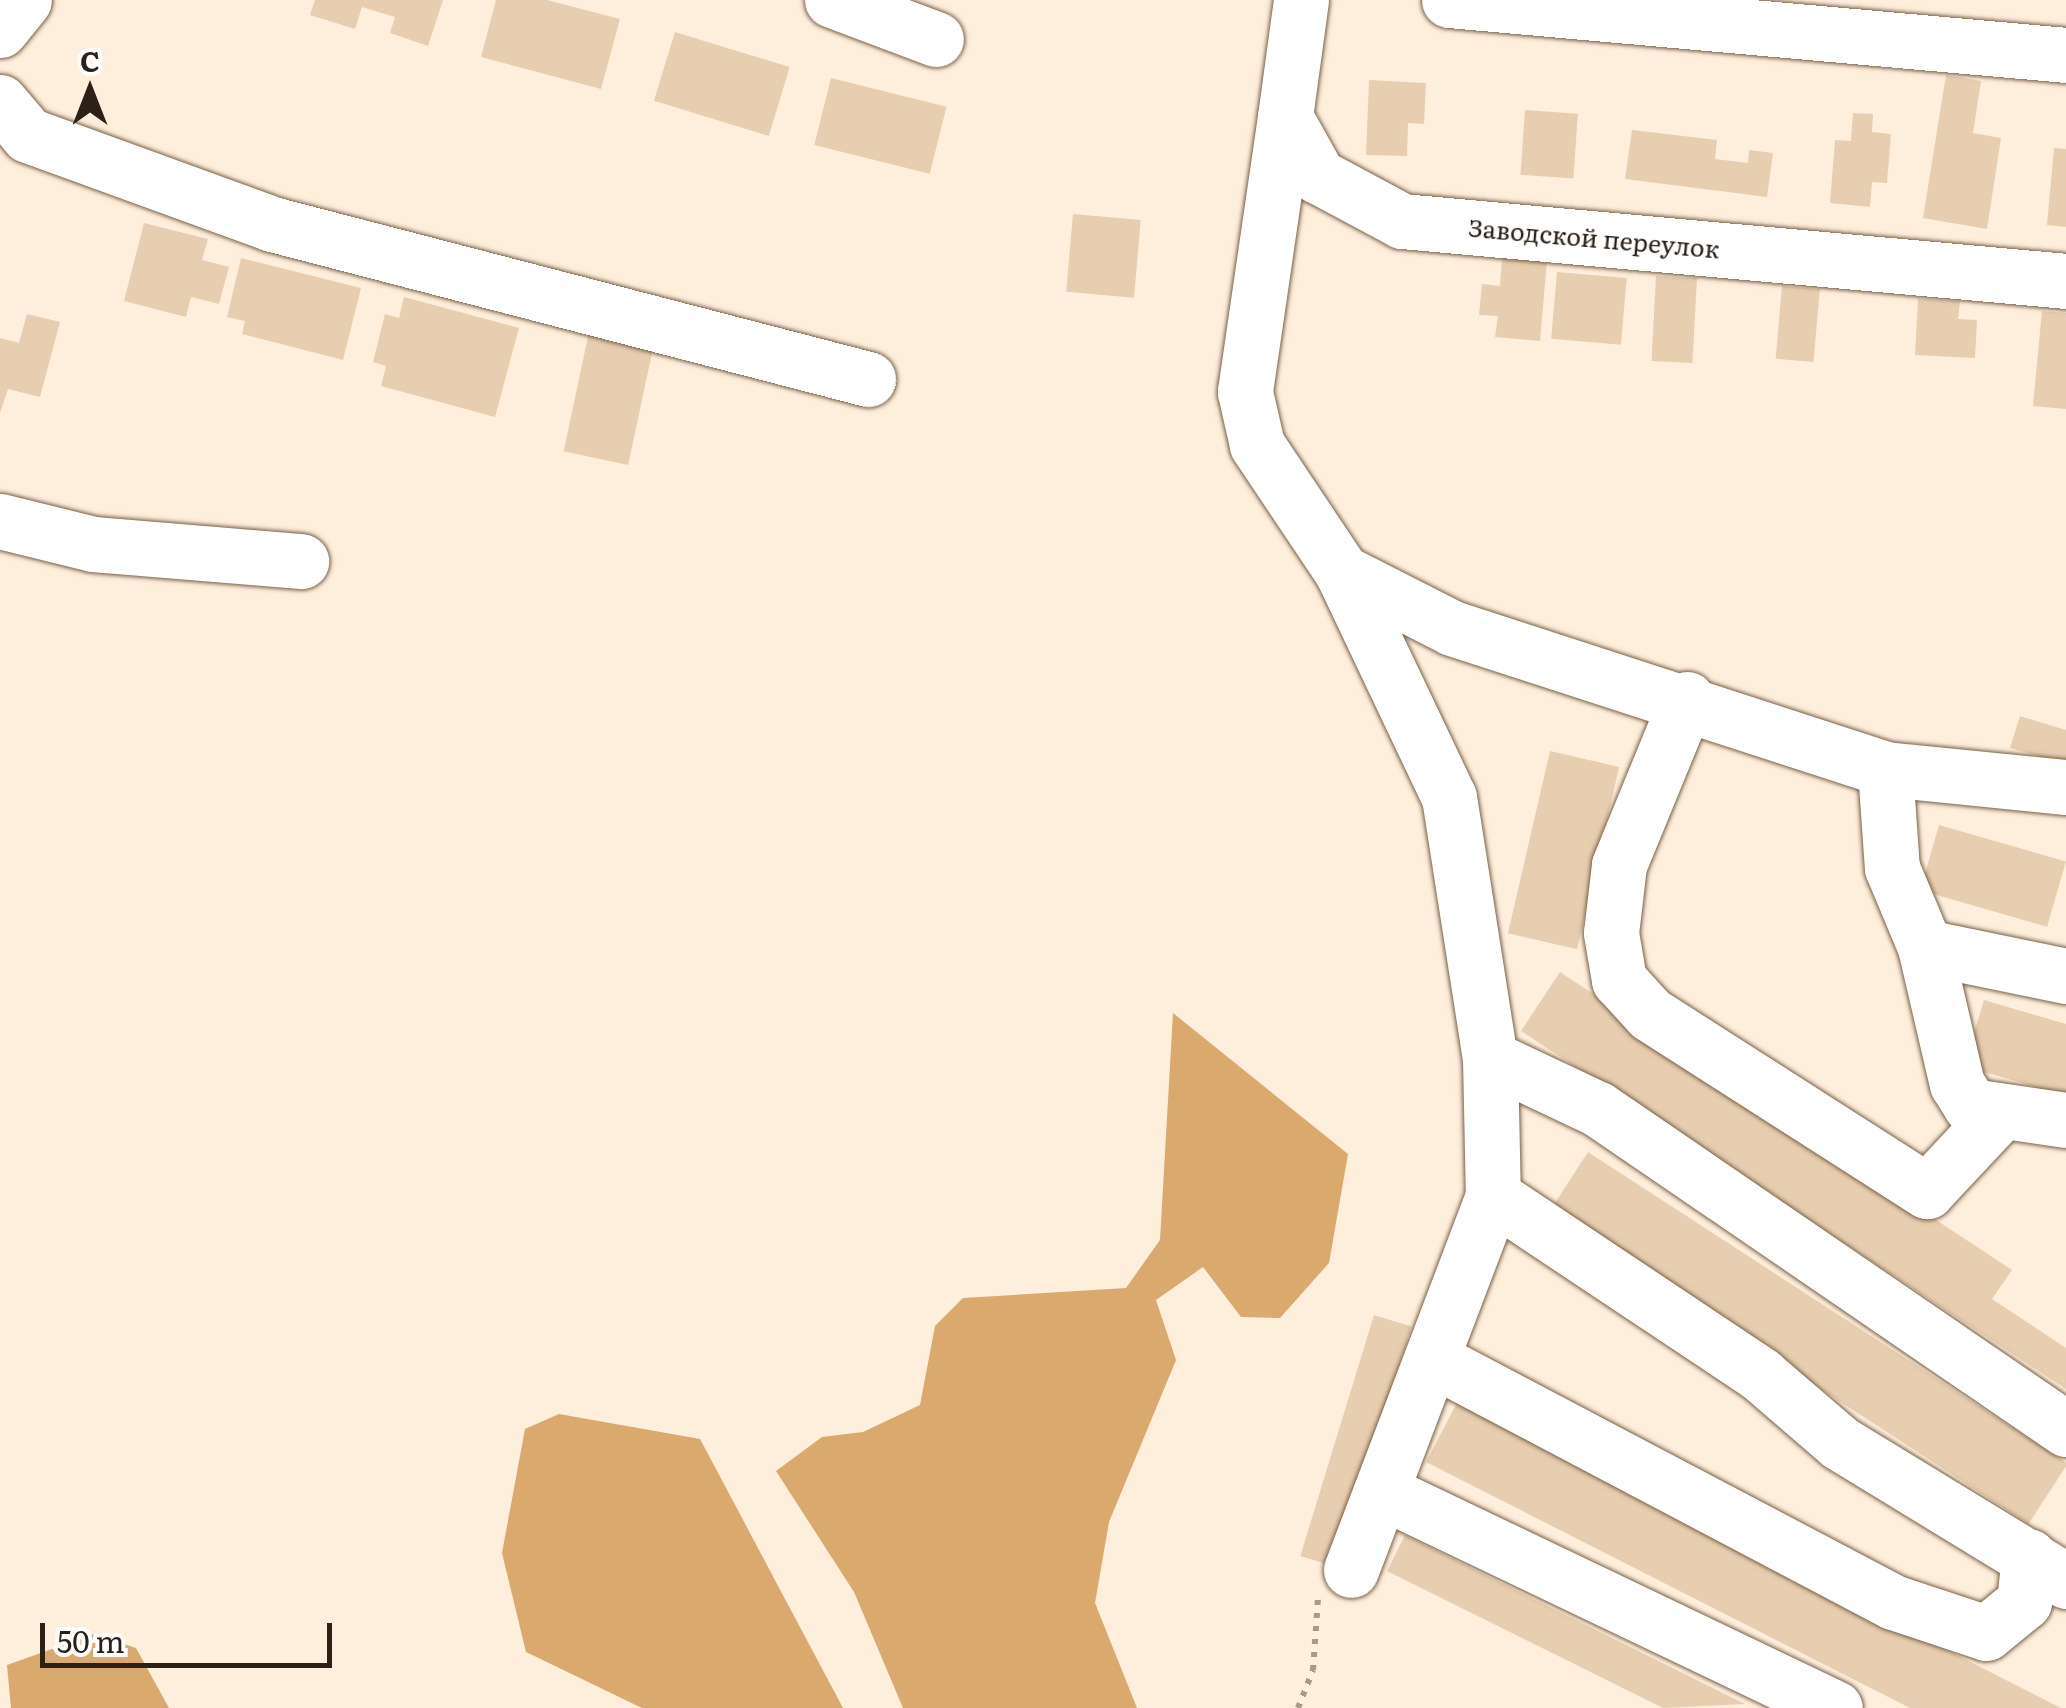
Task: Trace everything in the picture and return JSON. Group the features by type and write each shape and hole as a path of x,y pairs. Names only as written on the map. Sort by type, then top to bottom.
{"street":[{"path":"0,30 24,0"},
{"path":"832,0 936,38"},
{"path":"1302,0 1245,392 1258,445 1342,572 1449,796 1490,1058 1493,1196 1351,1570"},
{"path":"1450,0 2066,55"},
{"path":"0,102 28,135 272,224 868,379"},
{"name":"Заводской переулок","path":"1285,117 1318,176 1402,221 2066,280"},
{"path":"0,521 92,544 301,561"},
{"path":"1342,572 1452,628 1687,700 1885,769 2066,788"},
{"path":"1687,700 1620,865 1611,934 1620,980 1650,1014 1928,1191 2001,1112"},
{"path":"1885,769 1892,868 1925,947 1957,1084 1970,1106 2066,1120"},
{"path":"1925,947 2066,976"},
{"path":"1490,1058 1598,1109 2066,1429"},
{"path":"1432,1359 1893,1602 1986,1634 2024,1602 2048,1568 1840,1443 1761,1375 1493,1196"},
{"path":"1381,1491 1835,1708"}],"path":[{"path":"1298,1708 1313,1670 1310,1615 1320,1594 1351,1570"}],"shaded area":[{"path":"1173,1013 1348,1154 1329,1263 1280,1318 1241,1317 1203,1267 1156,1300 1176,1360 1109,1522 1095,1603 1137,1708 903,1708 854,1592 776,1471 822,1437 863,1432 920,1405 935,1326 963,1298 1126,1288 1160,1240"},
{"path":"559,1414 700,1439 843,1708 642,1708 526,1652 502,1553 525,1429"},
{"path":"94,1634 136,1648 169,1708 11,1708 7,1665"}],"building":[{"path":"315,0 443,0 428,46 390,33 395,17 362,7 355,29 310,15"},
{"path":"496,0 547,0 620,19 601,89 481,57"},
{"path":"675,32 790,67 769,136 654,101"},
{"path":"1946,75 1981,81 1973,133 2001,138 1987,229 1923,218"},
{"path":"831,78 946,107 930,174 814,145"},
{"path":"1369,80 1426,83 1424,124 1408,123 1407,156 1366,155"},
{"path":"1525,110 1578,114 1573,179 1520,175"},
{"path":"1853,113 1873,114 1872,132 1891,134 1887,183 1872,182 1870,207 1830,203 1835,140 1851,141"},
{"path":"1632,130 1717,140 1715,159 1748,163 1749,150 1773,153 1767,197 1625,179"},
{"path":"2054,148 2066,149 2066,227 2047,225"},
{"path":"1073,214 1141,220 1134,298 1066,292"},
{"path":"144,223 208,239 202,260 229,267 219,304 191,297 186,317 124,301"},
{"path":"1502,257 1547,261 1540,341 1495,337 1498,316 1479,315 1482,284 1500,286"},
{"path":"241,258 361,288 343,360 242,334 245,321 227,317"},
{"path":"1557,272 1627,278 1621,345 1551,339"},
{"path":"1656,276 1697,278 1692,363 1652,361"},
{"path":"1782,286 1820,289 1813,362 1776,359"},
{"path":"404,297 519,328 495,417 381,386 386,366 373,362 385,314 399,318"},
{"path":"1918,299 1960,301 1958,319 1977,320 1975,358 1915,355"},
{"path":"2042,311 2066,313 2066,409 2033,406"},
{"path":"27,314 60,322 40,397 8,389 0,413 0,338 19,343"},
{"path":"589,332 654,346 628,465 564,451"},
{"path":"2020,716 2066,730 2066,764 2010,748"},
{"path":"1550,751 1619,767 1577,949 1508,933"},
{"path":"1939,825 2066,861 2047,927 1920,890"},
{"path":"1560,972 2012,1270 1992,1299 2066,1348 2066,1389 1521,1031"},
{"path":"1984,1000 2066,1024 2066,1096 1964,1066"},
{"path":"1588,1152 2066,1462 2029,1524 1549,1212"},
{"path":"1374,1315 1411,1326 1338,1567 1300,1556"},
{"path":"1458,1401 2061,1708 1910,1708 1426,1462"},
{"path":"1405,1535 1745,1704 1663,1708 1387,1571"}]}
